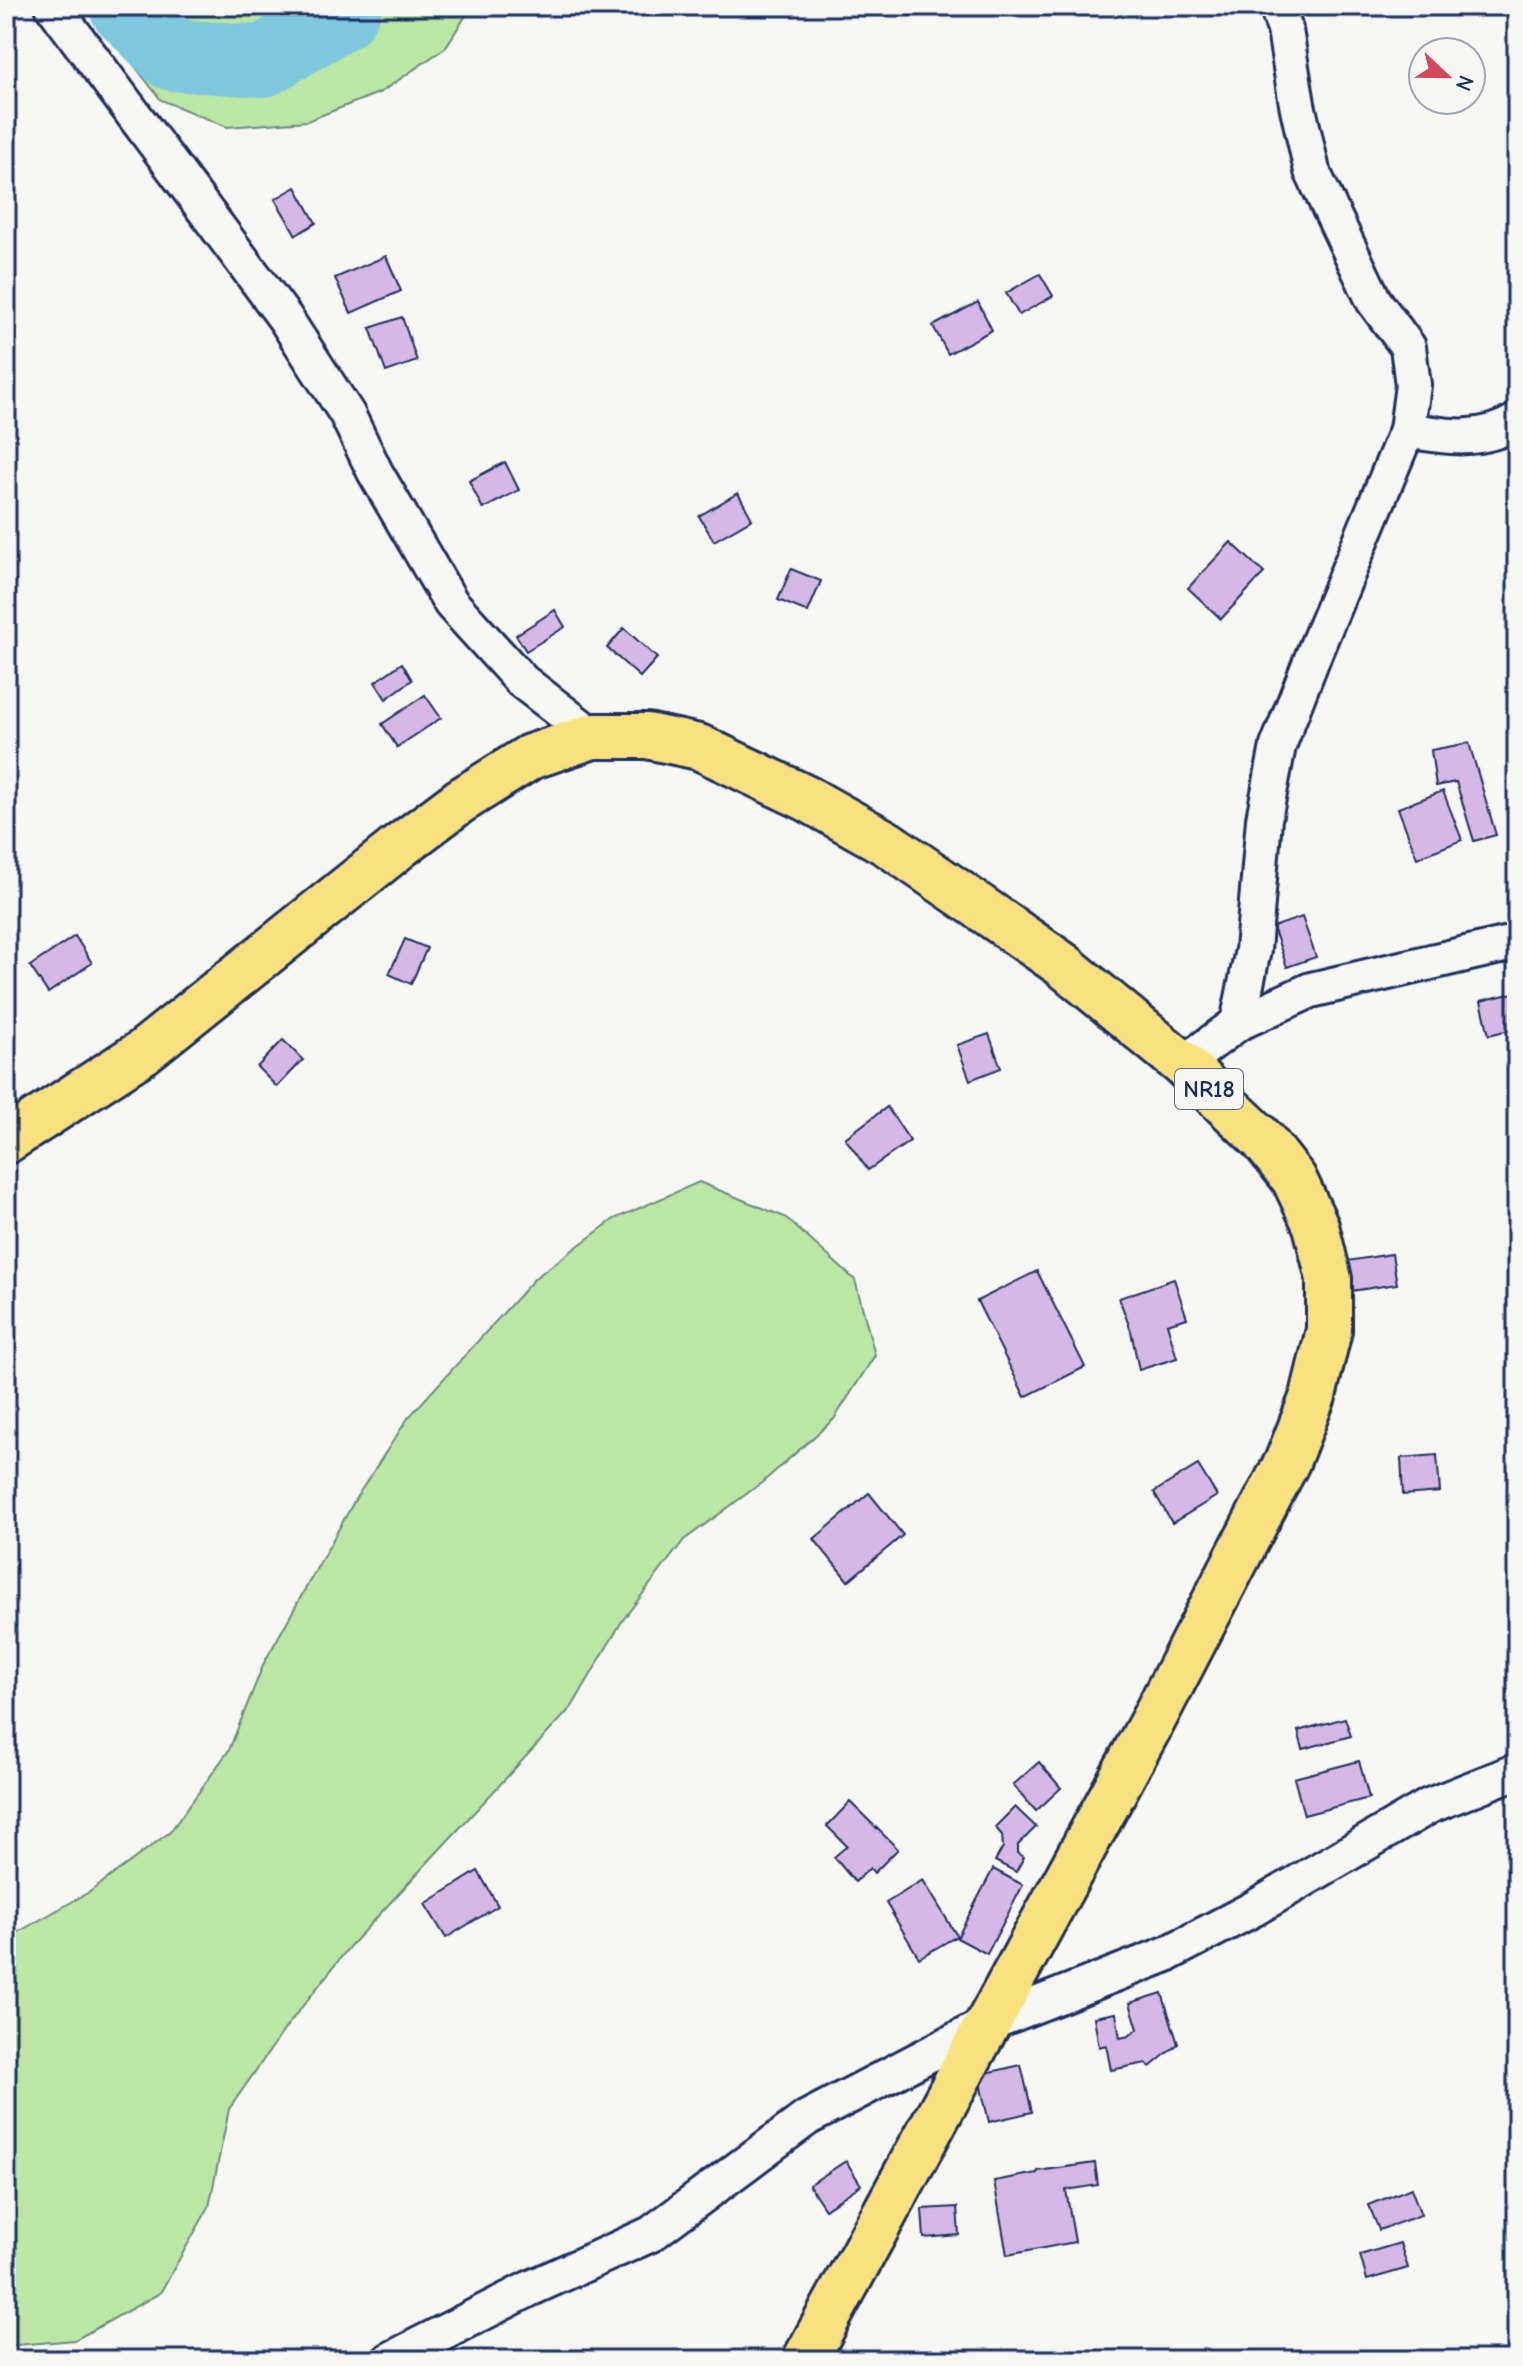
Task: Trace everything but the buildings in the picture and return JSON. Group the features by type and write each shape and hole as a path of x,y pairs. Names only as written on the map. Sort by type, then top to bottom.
{"main road":[{"name":"NR18","path":"6,1141 143,1052 460,801 530,757 593,736 647,736 699,747 808,799 888,844 1051,957 1183,1064 1263,1140 1294,1179 1316,1226 1329,1279 1329,1330 1313,1396 1287,1462 1153,1720 805,2360"}],"street":[{"path":"53,6 285,318 347,414 375,472 451,603 522,681 593,736"},
{"path":"1238,1023 1253,950 1264,819 1278,746 1407,430 1413,385 1408,347 1374,301 1312,171 1285,30 1277,6"},
{"path":"1407,430 1455,439 1503,430 1517,421"},
{"path":"1183,1064 1238,1023 1311,990 1517,942"},
{"path":"390,2360 529,2289 651,2234 807,2118 987,2024 1169,1953 1253,1909 1429,1806 1517,1771"}],"green space":[{"path":"88,6 472,6 445,48 381,92 307,121 227,127 161,100"},
{"path":"699,1182 785,1217 855,1280 875,1355 834,1419 764,1481 684,1540 622,1621 572,1707 350,1946 287,2026 229,2109 209,2207 160,2293 75,2340 6,2346 6,1939 91,1891 170,1832 229,1750 264,1663 356,1498 408,1418 535,1278 614,1219"}],"waterway":[{"path":"125,6 173,55 263,61 340,15 346,6"}]}
